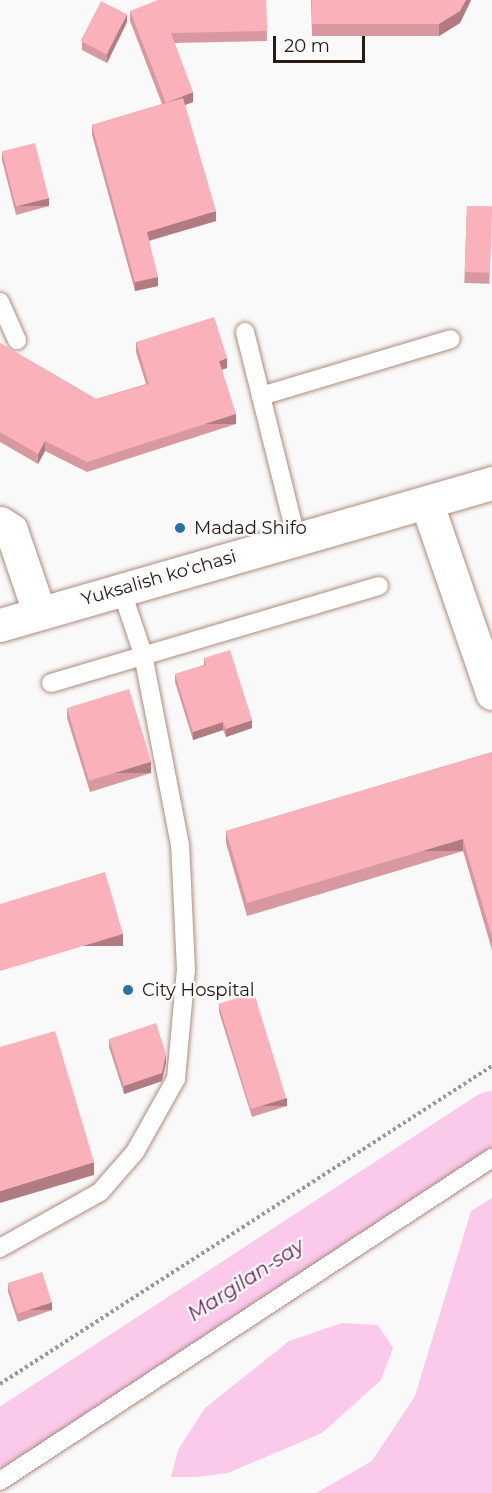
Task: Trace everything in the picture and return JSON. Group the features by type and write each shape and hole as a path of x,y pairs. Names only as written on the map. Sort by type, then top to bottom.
{"main road":[{"name":"Yuksalish koʻchasi","path":"0,625 39,612 427,504 492,483"},
{"path":"427,504 492,693"},
{"path":"0,523 11,530 39,612"}],"lane":[{"path":"0,302 16,340"},
{"path":"245,333 297,540"},
{"path":"261,396 451,339"},
{"path":"51,683 379,586"},
{"path":"0,1248 100,1192 135,1152 176,1079 186,970 180,845 143,654 121,589"},
{"path":"0,1481 492,1158"}],"path":[{"path":"0,1384 492,1066"}],"shaded area":[{"path":"492,1198 492,1493 316,1493 372,1461 415,1396 471,1211"},
{"path":"342,1323 378,1325 393,1348 381,1380 322,1433 228,1473 197,1477 171,1477 178,1450 205,1408 289,1341"}],"building":[{"path":"158,0 266,0 267,31 171,33 193,92 166,103 130,11"},
{"path":"312,0 466,0 460,11 439,24 312,24"},
{"path":"101,1 127,14 106,54 81,41"},
{"path":"183,98 216,211 147,232 158,277 135,282 92,125"},
{"path":"35,143 49,198 16,207 2,151"},
{"path":"467,206 492,207 490,273 465,272"},
{"path":"214,317 227,358 219,361 236,414 87,462 45,441 38,454 0,432 0,343 96,399 149,384 136,342"},
{"path":"230,650 252,720 226,729 223,722 193,732 175,674 206,665 204,658"},
{"path":"129,689 151,762 89,781 67,708"},
{"path":"492,752 492,937 463,839 247,903 226,831"},
{"path":"105,872 123,934 0,971 0,904"},
{"path":"254,993 286,1098 251,1109 219,1004"},
{"path":"156,1023 166,1054 162,1073 124,1086 109,1039"},
{"path":"55,1031 94,1162 0,1191 0,1047"},
{"path":"42,1272 52,1302 18,1314 8,1283"}],"waterway":[{"name":"Margilan-say","path":"0,1440 492,1119"}],"place":[{"name":"Madad Shifo","path":"180,528"},
{"name":"City Hospital","path":"128,990"}]}
